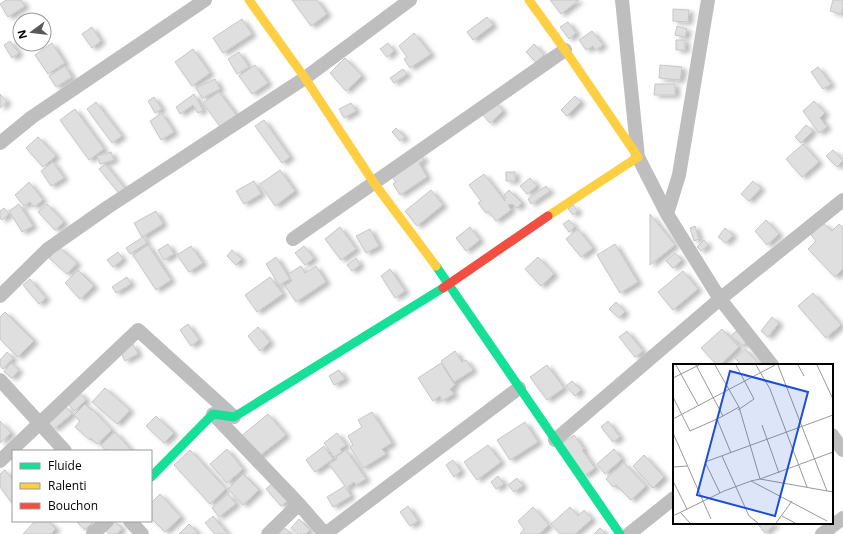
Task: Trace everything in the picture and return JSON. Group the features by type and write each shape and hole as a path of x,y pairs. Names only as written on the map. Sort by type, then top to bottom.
{"street":[{"path":"0,143 32,117 205,0"},
{"path":"249,0 305,78 374,183 449,284 620,534"},
{"path":"0,296 48,250 60,241 108,207 305,78 410,0"},
{"path":"529,0 638,157 668,214 720,299 771,364"},
{"path":"622,0 638,157"},
{"path":"668,214 679,175 708,0"},
{"path":"293,239 564,50"},
{"path":"213,414 234,417 449,284 539,222 638,157"},
{"path":"555,440 720,299 843,200"},
{"path":"0,461 138,330 234,417"},
{"path":"0,380 64,450"},
{"path":"213,414 300,504 325,534 519,388"},
{"path":"152,476 213,414"},
{"path":"833,436 843,450"},
{"path":"629,534 673,499"},
{"path":"268,534 300,504"},
{"path":"822,534 843,518"},
{"path":"93,534 106,522"},
{"path":"131,522 142,534"}],"building":[{"path":"6,0 21,0 25,6 16,12 12,12 12,14 8,17 0,4"},
{"path":"292,0 317,0 327,14 311,26"},
{"path":"550,0 579,0 561,14"},
{"path":"833,0 843,0 841,14 830,11"},
{"path":"673,9 689,10 688,22 673,21"},
{"path":"487,17 493,25 473,40 467,32"},
{"path":"242,19 252,34 223,53 213,38"},
{"path":"568,22 576,33 569,39 560,27"},
{"path":"677,26 687,29 685,37 675,35"},
{"path":"92,27 101,41 92,48 82,34"},
{"path":"592,31 603,45 596,50 593,46 586,50 579,40"},
{"path":"414,33 431,54 410,68 404,59 407,57 399,46"},
{"path":"676,40 685,40 685,50 676,50"},
{"path":"10,41 12,44 12,52 19,53 12,58 4,45"},
{"path":"52,43 65,63 48,74 35,55 39,52 52,52"},
{"path":"388,43 394,51 387,57 380,49"},
{"path":"534,44 544,55 536,62 526,52"},
{"path":"193,49 210,73 192,86 175,62"},
{"path":"239,52 249,67 237,74 228,59"},
{"path":"345,58 362,76 346,91 330,73"},
{"path":"255,65 268,83 252,94 239,76"},
{"path":"660,65 682,67 680,80 659,78"},
{"path":"65,66 72,77 56,87 49,76"},
{"path":"818,67 831,84 823,89 811,72"},
{"path":"403,69 407,74 394,83 390,78"},
{"path":"215,79 220,89 202,98 196,88"},
{"path":"655,84 675,84 675,95 654,95"},
{"path":"219,92 237,116 221,128 203,103"},
{"path":"0,94 7,102 0,108"},
{"path":"194,94 203,110 198,113 193,105 180,114 176,107"},
{"path":"575,96 581,102 567,116 561,110"},
{"path":"154,97 162,109 155,113 148,101"},
{"path":"814,101 825,113 820,118 827,127 819,133 803,111"},
{"path":"96,102 122,136 112,143 87,109"},
{"path":"495,102 503,111 490,123 482,114"},
{"path":"351,103 356,111 344,118 339,109"},
{"path":"75,109 104,149 89,160 60,120"},
{"path":"162,113 174,132 161,140 150,121"},
{"path":"264,120 290,157 282,163 255,126"},
{"path":"806,125 813,131 801,143 795,137"},
{"path":"396,128 405,137 400,141 392,132"},
{"path":"38,137 56,156 43,167 26,148"},
{"path":"803,144 819,162 802,177 786,159"},
{"path":"833,150 843,161 837,167 826,156"},
{"path":"111,152 114,160 100,164 97,156"},
{"path":"421,155 424,160 419,163 427,177 400,195 393,184 396,182 391,175"},
{"path":"53,162 64,178 51,186 41,171"},
{"path":"105,164 128,192 122,197 99,169"},
{"path":"280,170 295,191 275,206 260,184"},
{"path":"506,172 515,172 515,181 506,181"},
{"path":"484,174 505,201 504,198 506,198 504,195 509,190 522,203 517,208 512,204 508,205 511,210 496,221 488,211 486,213 478,203 481,201 469,185"},
{"path":"530,178 537,186 527,194 520,186"},
{"path":"254,181 261,194 244,204 236,191"},
{"path":"753,181 761,188 749,201 741,194"},
{"path":"29,182 43,200 34,207 30,202 24,206 15,195"},
{"path":"546,186 550,191 531,204 528,199"},
{"path":"431,190 443,205 417,226 405,211"},
{"path":"19,204 33,226 22,232 9,211"},
{"path":"47,204 64,222 55,230 38,212"},
{"path":"573,205 578,211 573,215 568,209"},
{"path":"4,208 9,214 2,220 0,218 0,211"},
{"path":"156,211 163,224 142,237 134,223"},
{"path":"650,214 675,245 650,265"},
{"path":"569,220 575,227 569,232 563,224"},
{"path":"766,220 779,234 767,245 755,231"},
{"path":"823,223 832,231 839,224 843,228 843,269 835,277 808,249 816,241 811,235"},
{"path":"695,226 699,239 694,241 690,228"},
{"path":"340,227 356,249 341,260 325,239"},
{"path":"470,227 480,240 466,251 456,238"},
{"path":"725,228 733,235 726,243 718,237"},
{"path":"370,229 379,246 366,253 356,236"},
{"path":"578,229 593,248 581,257 566,239"},
{"path":"143,237 147,243 130,254 126,248"},
{"path":"704,240 708,245 701,251 697,247"},
{"path":"168,244 174,254 164,260 158,250"},
{"path":"615,244 638,282 620,293 597,255"},
{"path":"148,245 171,280 156,290 133,255"},
{"path":"191,246 203,263 189,272 177,255"},
{"path":"304,246 314,258 305,265 295,253"},
{"path":"59,247 77,263 67,274 49,258"},
{"path":"232,250 242,259 236,265 227,256"},
{"path":"118,252 123,259 113,267 107,260"},
{"path":"675,253 682,260 673,268 666,261"},
{"path":"276,257 290,279 279,285 266,264"},
{"path":"538,257 554,274 541,286 525,269"},
{"path":"356,258 360,265 352,271 347,265"},
{"path":"301,266 305,273 316,266 326,282 296,302 285,286 292,281 288,274"},
{"path":"390,269 405,291 395,298 381,276"},
{"path":"78,270 94,286 80,299 65,283"},
{"path":"683,271 698,289 673,310 658,292"},
{"path":"127,277 131,284 116,293 112,287"},
{"path":"270,277 283,294 257,312 245,295"},
{"path":"30,279 46,298 39,304 23,285"},
{"path":"813,293 841,325 826,338 798,306"},
{"path":"616,302 625,312 619,318 609,309"},
{"path":"5,312 34,341 18,357 0,339 0,317"},
{"path":"772,317 779,323 768,337 761,331"},
{"path":"188,324 199,340 191,346 180,330"},
{"path":"258,327 270,342 260,351 248,336"},
{"path":"722,329 739,347 721,364 716,364 701,348"},
{"path":"627,331 643,351 635,357 619,337"},
{"path":"736,331 747,341 743,346 731,336"},
{"path":"133,344 138,354 125,361 120,351"},
{"path":"745,349 759,364 740,364 735,358"},
{"path":"455,351 462,362 466,360 473,370 454,382 441,361"},
{"path":"7,352 13,358 3,369 0,366 0,360"},
{"path":"11,363 19,370 12,378 4,372"},
{"path":"441,363 455,385 450,389 454,394 442,401 440,396 433,401 418,378"},
{"path":"547,365 564,388 547,400 530,377"},
{"path":"339,370 345,379 334,385 329,376"},
{"path":"572,381 581,390 575,396 566,386"},
{"path":"105,388 130,410 117,424 92,402"},
{"path":"79,392 86,400 74,411 67,402"},
{"path":"85,404 91,410 92,409 112,430 97,444 75,427 80,421 74,415"},
{"path":"65,406 72,414 54,429 47,421"},
{"path":"372,412 392,443 382,449 386,454 363,468 350,447 353,445 348,436 362,427 358,420"},
{"path":"268,414 286,435 257,458 240,437"},
{"path":"156,416 174,433 164,443 146,426"},
{"path":"0,421 11,433 0,443"},
{"path":"608,421 620,437 613,442 601,427"},
{"path":"525,422 538,442 510,460 497,440"},
{"path":"115,432 131,450 105,450 101,445"},
{"path":"337,433 346,445 340,449 342,452 334,457 324,443"},
{"path":"574,435 584,449 582,450 595,468 584,476 561,444"},
{"path":"488,445 501,462 477,480 464,462"},
{"path":"324,446 333,459 315,472 306,460"},
{"path":"227,449 243,469 227,483 210,464"},
{"path":"614,449 622,459 605,474 597,464"},
{"path":"190,450 226,489 210,504 174,465"},
{"path":"346,450 366,479 356,485 354,482 346,488 351,496 333,507 327,497 345,486 329,464 337,459 336,457"},
{"path":"644,455 664,477 653,488 633,466"},
{"path":"453,460 461,471 454,477 446,465"},
{"path":"624,463 646,486 631,500 616,485 613,487 606,479"},
{"path":"5,470 12,479 11,502 0,487 0,474"},
{"path":"243,474 259,490 243,505 228,489"},
{"path":"498,476 504,484 496,489 491,482"},
{"path":"517,478 523,486 514,492 508,485"},
{"path":"275,481 290,499 281,506 266,489"},
{"path":"160,494 181,517 165,532 152,519 152,502"},
{"path":"228,494 236,504 219,517 212,508"},
{"path":"408,506 418,521 410,526 400,512"},
{"path":"533,507 549,525 539,534 520,534 524,529 518,521"},
{"path":"570,507 578,516 584,510 592,519 575,534 560,534 551,524"},
{"path":"213,516 228,534 215,534 205,523"},
{"path":"299,519 310,530 306,534 298,534 291,528"},
{"path":"34,522 49,522 56,529 51,534 23,534"},
{"path":"77,522 93,522 85,530"},
{"path":"113,522 122,528 117,534 109,534 105,530"},
{"path":"189,524 199,534 179,534"},
{"path":"758,524 775,524 765,533"},
{"path":"285,528 291,534 278,534"},
{"path":"600,528 606,534 594,534"}],"traffic: fast":[{"path":"436,266 620,534"},
{"path":"152,476 213,414 234,417 443,288"}],"traffic: slow":[{"path":"249,0 305,78 374,183 436,266"},
{"path":"529,0 638,157 548,216"}],"traffic: jam":[{"path":"443,288 548,216"}]}
